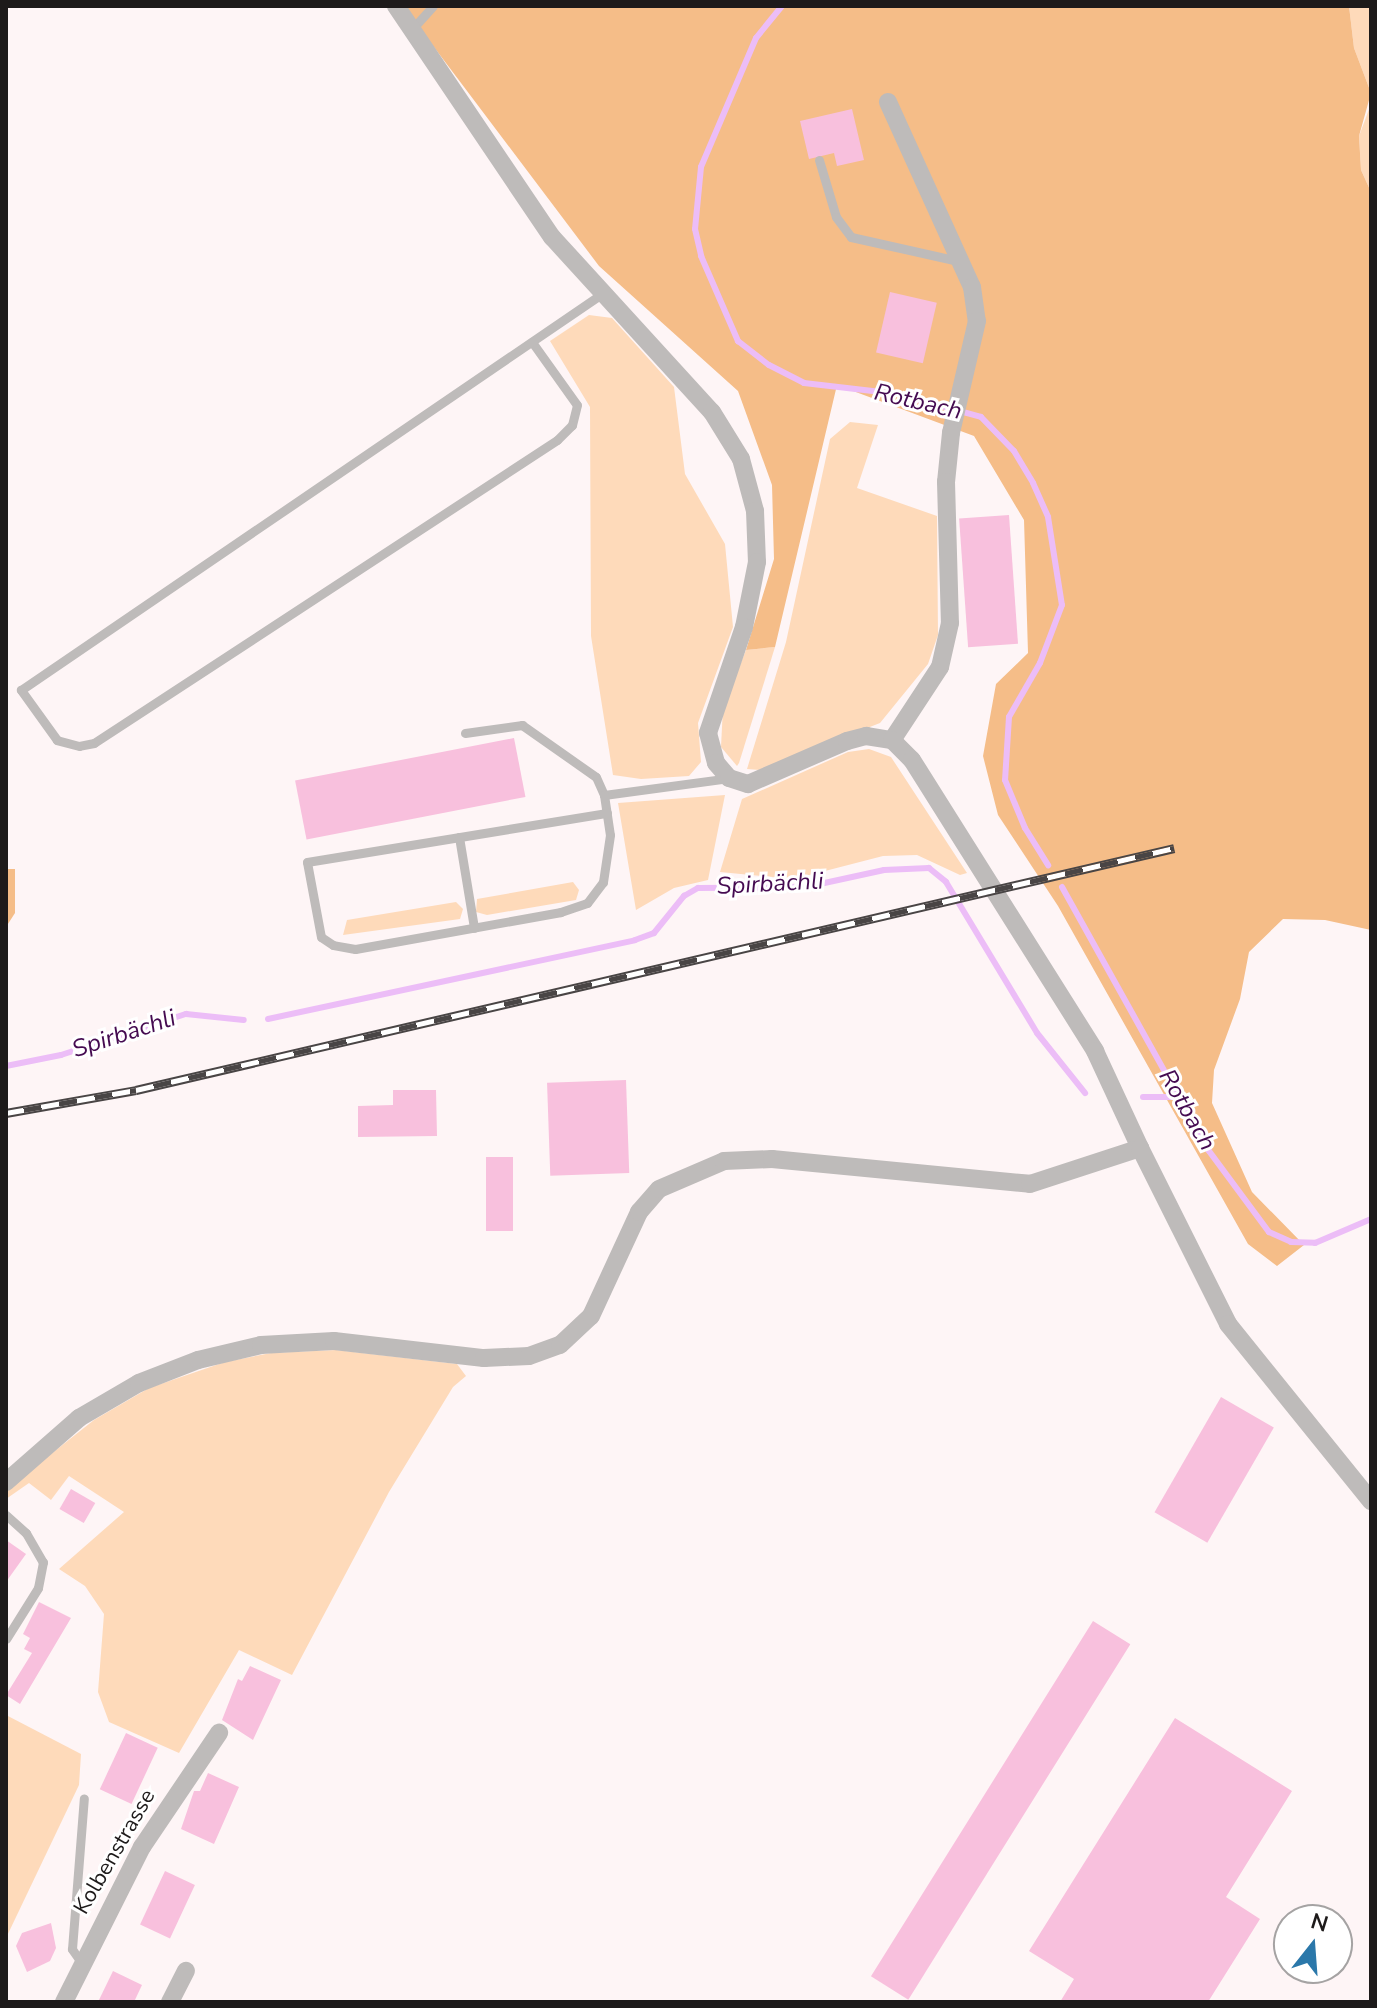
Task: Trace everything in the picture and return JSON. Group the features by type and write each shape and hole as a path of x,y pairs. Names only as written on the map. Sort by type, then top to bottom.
{"street":[{"path":"396,6 414,27 552,237 600,295 712,412 741,459 749,484 758,539 755,583 708,733 710,750 729,778 761,782 847,741 866,736 892,740 912,760 1095,1051 1228,1324 1371,1501"},
{"path":"888,102 972,287 977,321 964,390 951,433 946,482 950,623 940,667 892,740"},
{"path":"6,1482 79,1418 139,1383 198,1360 261,1345 334,1341 484,1358 529,1356 560,1345 591,1316 639,1212 659,1189 724,1161 772,1159 1030,1184 1140,1148"},
{"name":"Kolbenstrasse","path":"64,2002 81,1962 142,1847 219,1733"},
{"path":"170,2002 186,1971"}],"lane":[{"path":"414,27 433,6"},
{"path":"819,160 831,204 851,237 958,261"},
{"path":"532,342 577,405 572,425 557,440 94,743 79,746 57,740 21,690 600,295"},
{"path":"465,733 522,725 596,777 604,795 607,813 610,835 603,882 587,903 474,928 355,949 333,945 321,937 307,862 607,813"},
{"path":"604,795 729,778"},
{"path":"459,837 474,928"},
{"path":"6,1515 26,1533 43,1562 38,1588 6,1639"},
{"path":"81,1962 72,1949 84,1798"}],"shaded area":[{"path":"403,6 1349,6 1354,48 1371,93 1359,136 1361,170 1371,192 1371,930 1325,920 1283,919 1249,952 1240,999 1214,1070 1212,1103 1252,1192 1304,1245 1277,1266 1248,1244 1058,906 998,815 983,756 996,684 1028,653 1024,520 974,436 837,385 775,647 746,650 774,559 772,485 738,391 599,266"},
{"path":"1349,6 1371,6 1371,93 1354,48"},
{"path":"1371,104 1371,192 1361,170 1359,136"},
{"path":"589,315 612,318 674,387 685,474 725,544 733,627 698,723 701,762 689,776 641,779 613,775 591,636 590,407 550,341"},
{"path":"850,422 878,425 857,488 937,516 938,635 928,664 880,723 760,770 747,769 786,642 830,439"},
{"path":"775,647 737,766 721,747 723,707 746,650"},
{"path":"869,749 891,757 967,873 960,875 917,855 883,856 794,879 720,872 742,799 848,752"},
{"path":"725,795 708,880 674,888 636,910 618,803"},
{"path":"6,869 15,869 15,913 6,927"},
{"path":"573,882 579,890 576,900 487,915 476,912 477,899"},
{"path":"456,902 463,909 460,919 343,935 347,920"},
{"path":"336,1350 457,1364 466,1376 453,1387 389,1492 292,1675 239,1650 179,1753 109,1722 98,1692 104,1614 85,1586 59,1569 124,1512 69,1476 51,1500 29,1483 6,1499 8,1488 94,1420 149,1388 225,1362 271,1353"},
{"path":"6,1715 81,1754 79,1785 6,1938"}],"building":[{"path":"852,109 864,160 837,166 834,153 809,159 800,121"},
{"path":"890,292 937,303 923,363 876,352"},
{"path":"1009,515 1018,644 968,647 959,518"},
{"path":"514,738 525,797 307,839 295,781"},
{"path":"626,1080 629,1173 550,1176 547,1083"},
{"path":"393,1090 436,1090 437,1136 358,1137 358,1106 393,1105"},
{"path":"486,1157 513,1157 513,1231 486,1231"},
{"path":"1221,1397 1274,1428 1207,1543 1154,1512"},
{"path":"71,1489 95,1503 84,1523 60,1509"},
{"path":"6,1540 26,1554 6,1582"},
{"path":"39,1602 71,1618 20,1704 6,1695 32,1653 24,1649 30,1638 23,1634"},
{"path":"1093,1621 1130,1644 908,2000 871,1976"},
{"path":"250,1666 281,1680 253,1740 222,1720 238,1679 242,1681"},
{"path":"1175,1718 1292,1791 1226,1897 1260,1919 1208,2002 1060,2002 1074,1979 1029,1951"},
{"path":"126,1733 158,1748 132,1804 100,1789"},
{"path":"208,1773 239,1787 214,1844 181,1829 194,1791 200,1791"},
{"path":"165,1871 195,1885 170,1938 140,1924"},
{"path":"51,1923 56,1948 50,1961 27,1972 16,1946 22,1933"},
{"path":"113,1971 142,1985 134,2002 98,2002"}],"waterway":[{"name":"Rotbach","path":"782,6 756,38 701,167 695,229 701,256 738,341 769,365 804,383 898,394 981,417 1014,451 1033,483 1048,517 1062,605 1040,663 1009,717 1005,780 1025,828 1048,865"},
{"name":"Spirbächli","path":"268,1019 635,940 654,933 684,896 698,888 806,887 884,870 929,868 946,882 1037,1033 1085,1093"},
{"name":"Rotbach","path":"1062,887 1209,1151 1269,1232 1291,1242 1315,1243 1371,1219"},
{"name":"Spirbächli","path":"6,1066 61,1055 186,1014 244,1020"},
{"path":"1143,1097 1180,1097"}],"railway":[{"path":"6,1113 136,1090 1174,848"}]}
